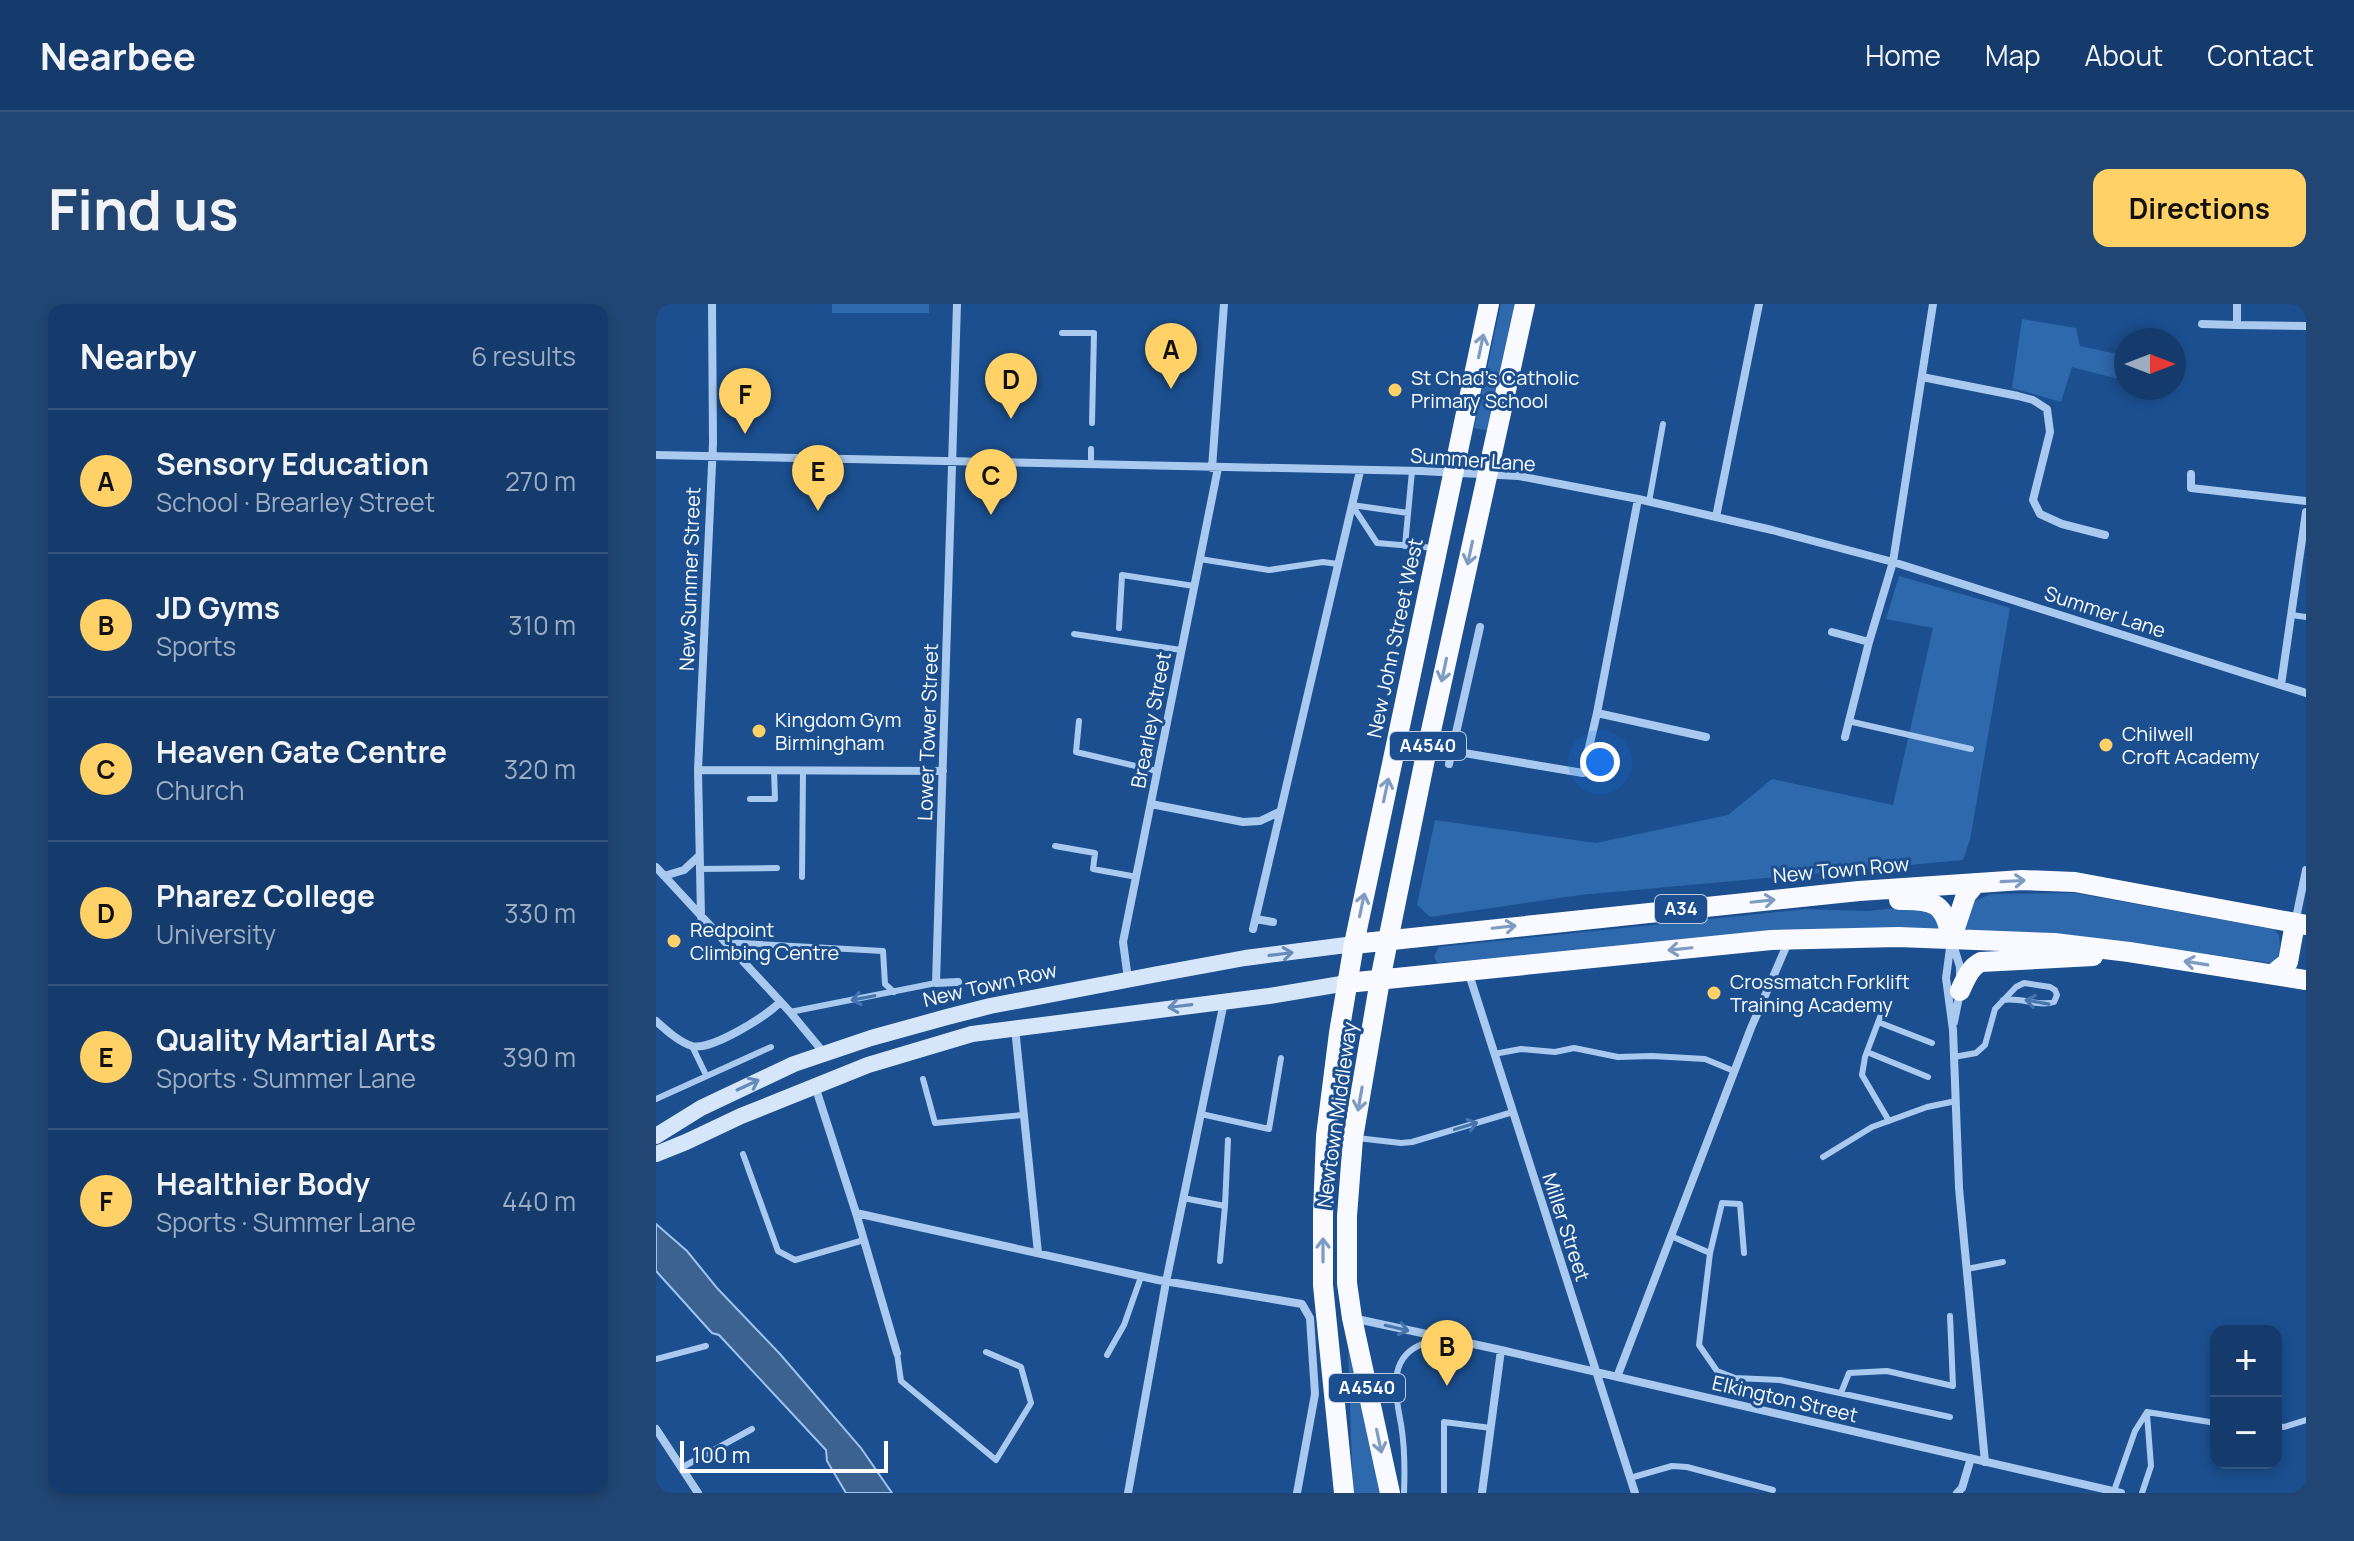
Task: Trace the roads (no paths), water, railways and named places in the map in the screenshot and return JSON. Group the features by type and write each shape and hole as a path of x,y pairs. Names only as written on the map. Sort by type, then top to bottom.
{"highway":[{"name":"New John Street West","path":"1347,983 1489,304"},
{"name":"A4540","path":"1380,980 1427,749 1525,304"},
{"name":"New Town Row","path":"1390,939 1802,897 2022,880 2075,882 2300,924"},
{"path":"1951,938 1966,895 1976,883"},
{"path":"1802,897 1848,902 1913,899 1937,905 1946,913 1951,938"},
{"path":"2289,967 2300,924"},
{"name":"A34","path":"1347,983 1789,939 1882,937 2054,943 2289,967 2306,980"},
{"name":"A34","path":"1354,944 1390,939"},
{"path":"1960,991 1966,976 1981,962 2073,959 2129,952"},
{"name":"Newtown Middleway","path":"1380,980 1353,1138 1347,1216 1347,1283 1390,1493"},
{"name":"Newtown Middleway","path":"1344,1493 1323,1285 1323,1214 1326,1136 1347,983"},
{"path":"1340,1444 1341,1338 1352,1318"}],"main road":[{"name":"New Town Row","path":"656,1136 819,1048 871,1038 990,1006 1128,979 1245,958 1354,944"},
{"path":"656,1154 868,1065 972,1034 1347,983"},
{"path":"935,1022 1012,1019 1015,1028"}],"street":[{"name":"New Summer Street","path":"701,917 698,770 713,443 712,304"},
{"name":"Lower Tower Street","path":"936,983 957,304"},
{"name":"Brearley Street","path":"1128,979 1123,942 1200,559 1215,468 1224,304"},
{"path":"1716,517 1759,304"},
{"path":"1845,737 1893,562 1933,304"},
{"path":"2237,304 2237,325"},
{"path":"2202,324 2306,326"},
{"path":"1922,377 2018,396 2033,400 2047,409 2050,432 2033,500 2040,514 2062,524 2105,535"},
{"name":"Summer Lane","path":"656,455 1519,476 1638,499 1893,562 2306,693"},
{"path":"1273,922 1255,924 1360,471"},
{"path":"2191,474 2191,488 2306,501"},
{"path":"1452,751 1583,773 1638,499"},
{"path":"2281,685 2306,512"},
{"path":"1449,764 1480,627"},
{"path":"1832,632 1869,642"},
{"path":"1597,713 1706,737"},
{"path":"698,770 943,771"},
{"path":"1151,804 1243,822 1260,821 1279,812"},
{"path":"664,876 684,870 699,856"},
{"path":"656,867 790,1012 819,1048"},
{"path":"2300,924 2306,870"},
{"path":"1951,938 1960,967 1960,991 1953,1030"},
{"path":"1951,938 1946,978 1953,1030 1959,1188 1985,1462"},
{"path":"1617,1377 1734,1071 1789,939"},
{"name":"Miller Street","path":"1468,970 1635,1493"},
{"path":"936,983 958,982"},
{"path":"1128,1493 1166,1282 1225,1001"},
{"path":"656,1021 692,1046 708,1046 771,1012 780,1002"},
{"path":"1015,1028 1038,1253"},
{"path":"811,1087 856,1213 897,1353"},
{"path":"856,1213 1141,1277 1302,1304 1310,1318 1315,1394 1297,1493"},
{"name":"Elkington Street","path":"1352,1318 2117,1492"},
{"path":"1482,1493 1501,1350"},
{"path":"656,1429 698,1493"},
{"path":"1957,1493 1962,1488 1971,1458"}],"lane":[{"path":"1062,333 1094,333 1092,423"},
{"path":"1649,502 1663,424"},
{"path":"1091,449 1091,464"},
{"path":"1405,546 1412,471"},
{"path":"1352,505 1408,513"},
{"path":"1352,505 1377,543 1439,548"},
{"path":"1200,559 1269,570 1323,562 1338,564"},
{"path":"1119,628 1122,575 1194,586"},
{"path":"2292,615 2306,617"},
{"path":"1074,634 1181,650"},
{"path":"1079,721 1076,752 1157,771"},
{"path":"1848,721 1971,749"},
{"path":"750,799 775,799 774,770"},
{"path":"802,877 803,771"},
{"path":"1055,846 1095,853 1093,869 1137,877"},
{"path":"699,869 777,868"},
{"path":"724,942 883,951 885,984 894,992"},
{"path":"790,1012 936,983"},
{"path":"1954,1057 1976,1053 1985,1045 1995,1009 2003,1000 2016,987 2024,983 2050,987 2057,995 2054,1002 2048,1005 2016,998 2003,1000"},
{"path":"1885,1004 1862,1075 1889,1121"},
{"path":"1878,1022 1932,1043"},
{"path":"692,1046 706,1075"},
{"path":"656,1099 771,1047"},
{"path":"1494,1054 1521,1049 1555,1052 1574,1048 1618,1057 1705,1059 1734,1071"},
{"path":"1867,1052 1928,1077"},
{"path":"1201,1114 1269,1129 1281,1058"},
{"path":"923,1079 935,1123 1023,1115"},
{"path":"1823,1157 1872,1127 1927,1107 1956,1101"},
{"path":"1353,1138 1401,1143 1420,1140 1513,1112"},
{"path":"1220,1261 1228,1140"},
{"path":"743,1154 778,1251 795,1260 864,1240"},
{"path":"1183,1198 1225,1206"},
{"path":"1744,1253 1740,1204 1722,1203 1710,1253 1699,1345 1717,1371 1735,1378 1780,1380 1950,1417"},
{"path":"1671,1236 1710,1253"},
{"path":"1967,1269 2003,1262"},
{"path":"1107,1355 1124,1325 1141,1277"},
{"path":"1841,1393 1849,1373 1887,1371 1953,1386 1950,1316"},
{"path":"1404,1493 1406,1461 1395,1400 1396,1377 1403,1360 1417,1346 1442,1339"},
{"path":"656,1359 706,1346"},
{"path":"897,1353 901,1381 996,1460 1031,1403 1021,1367 986,1352"},
{"path":"2147,1412 2210,1422"},
{"path":"2117,1492 2135,1431 2147,1412"},
{"path":"2142,1493 2151,1466 2147,1412"},
{"path":"2282,1427 2306,1420"},
{"path":"1444,1493 1444,1422 1491,1428"},
{"path":"681,1468 752,1429"},
{"path":"1630,1478 1672,1466 1687,1467 1773,1490"}],"place":[{"name":"Sensory Education","path":"1171,389"},
{"name":"St Chad's Catholic Primary School","path":"1395,390"},
{"name":"Pharez College","path":"1011,419"},
{"name":"Healthier Body","path":"745,434"},
{"name":"Quality Martial Arts","path":"818,511"},
{"name":"Heaven Gate Centre","path":"991,515"},
{"name":"Kingdom Gym Birmingham","path":"759,731"},
{"name":"Chilwell Croft Academy","path":"2106,745"},
{"name":"Redpoint Climbing Centre","path":"674,941"},
{"name":"Crossmatch Forklift Training Academy","path":"1714,993"},
{"name":"JD Gyms","path":"1447,1386"}]}
